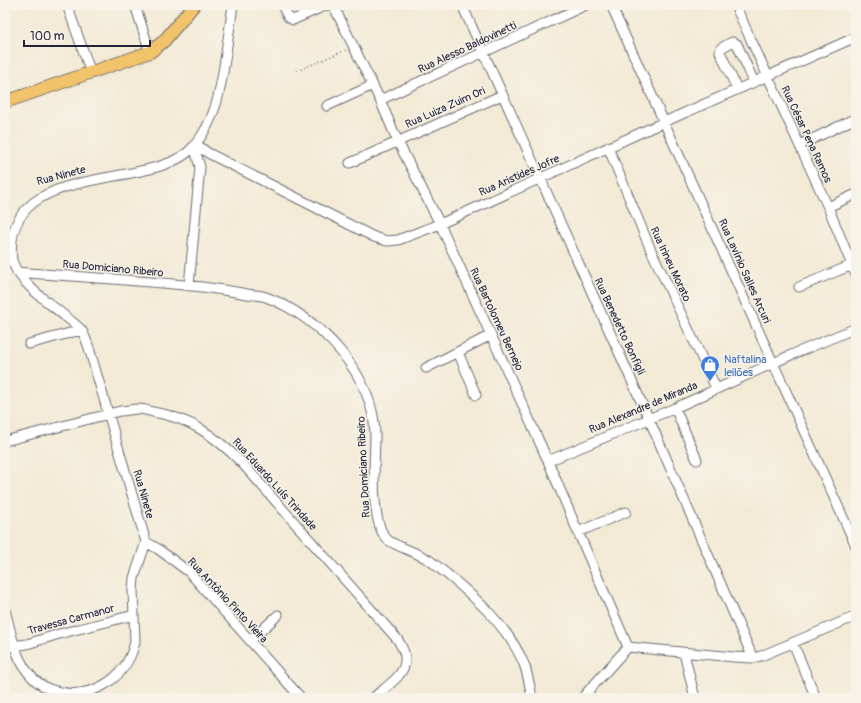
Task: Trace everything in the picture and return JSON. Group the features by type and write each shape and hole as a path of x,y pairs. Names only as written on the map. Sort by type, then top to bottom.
{"main road":[{"path":"5,102 150,52 164,41 194,5"}],"street":[{"path":"67,5 91,73"},
{"path":"135,5 150,52"},
{"name":"Rua Ninete","path":"20,204 23,200 40,191 64,184 145,169 178,158 188,152 195,145 213,116 220,90 233,5"},
{"path":"282,5 288,17 293,20 327,5"},
{"name":"Rua Bartolomeu Bernejo","path":"333,5 373,85 398,142 440,224 491,335 548,461 628,648"},
{"name":"Rua Alesso Baldovinetti","path":"380,100 586,5"},
{"name":"Rua Lavínio Salles Arcuri","path":"611,5 856,546"},
{"name":"Rua César Pena Ramos","path":"735,5 828,207 856,275"},
{"name":"Rua Benedetto Bonfigli","path":"464,6 483,53 649,419 753,658"},
{"name":"Rua Aristides Jofre","path":"195,145 374,237 387,241 398,240 440,224 737,89 856,37"},
{"path":"737,89 720,52 721,48 727,44 734,42 737,44 754,82"},
{"path":"327,106 373,85"},
{"name":"Rua Luiza Zuim Ori","path":"350,163 502,95"},
{"path":"800,145 856,118"},
{"path":"189,286 200,167 195,145"},
{"name":"Rua Irineu Morato","path":"608,147 650,248 716,388"},
{"path":"828,207 856,194"},
{"name":"Rua Ninete","path":"10,218 7,239 12,262 17,272 33,290 81,330 89,348 146,542"},
{"path":"800,288 852,265"},
{"name":"Rua Domiciano Ribeiro","path":"17,272 233,291 265,297 293,310 318,328 342,352 354,369 365,390 372,409 375,432 375,502 378,522 383,533 388,540 430,560 461,586 497,622 514,646 524,664 530,682 532,698"},
{"name":"Rua Alexandre de Miranda","path":"548,461 675,408 716,388 856,328"},
{"path":"29,344 81,330"},
{"path":"426,368 491,335"},
{"path":"458,352 476,395"},
{"path":"675,408 697,460"},
{"name":"Rua Eduardo Luís Trindade","path":"5,441 120,411 139,409 165,414 186,421 204,430 224,445 242,463 398,640 406,660 403,669 397,677 373,698"},
{"path":"578,532 626,512"},
{"path":"5,610 15,645 24,668 32,678 58,693 74,695 91,692 103,687 115,678 124,668 130,658 135,642 134,578 146,542"},
{"name":"Rua Antônio Pinto Vieira","path":"146,542 170,557 188,572 301,698"},
{"name":"Travessa Carmanor","path":"5,647 27,644 59,634 134,615"},
{"path":"250,640 278,615"},
{"path":"582,698 628,648 753,658 793,643 856,616"},
{"path":"793,643 816,698"},
{"path":"684,652 695,698"}],"path":[{"path":"297,71 354,46"}],"place":[{"name":"Naftalina leilões","path":"710,382"}]}
